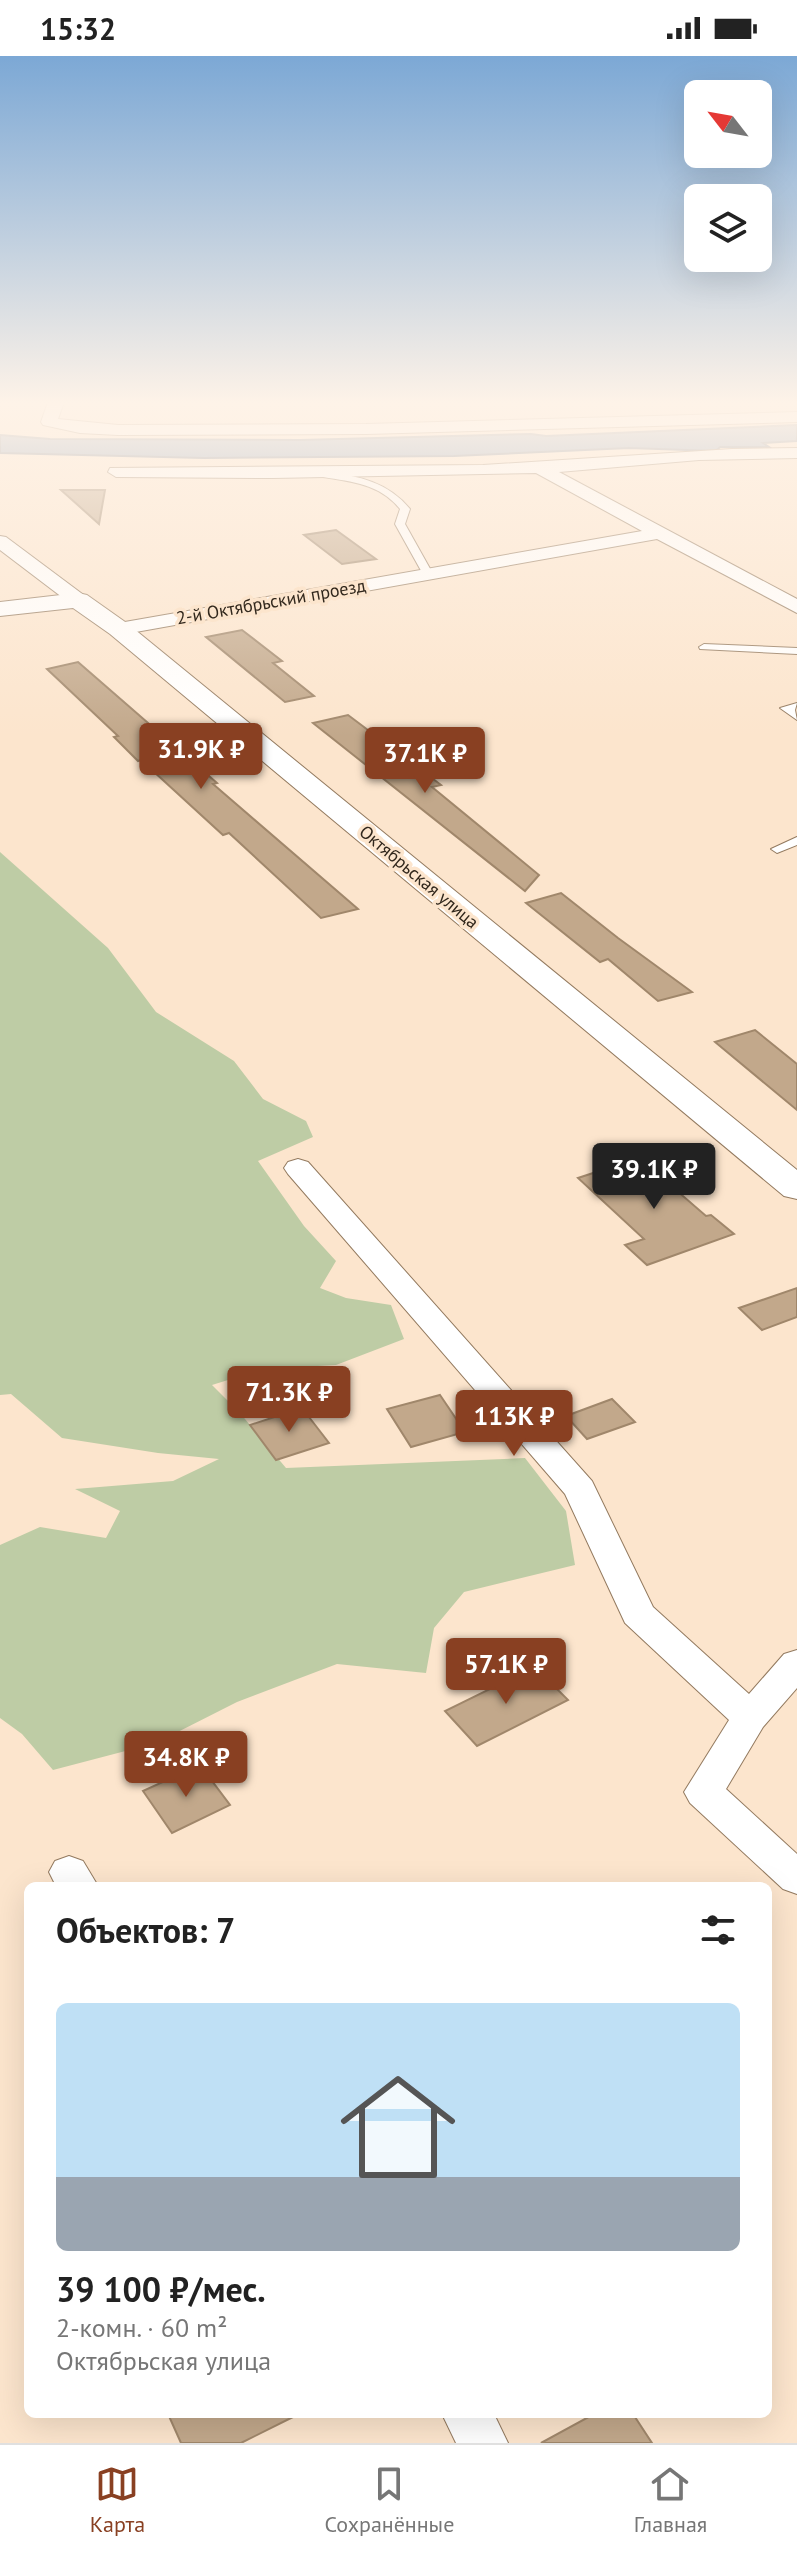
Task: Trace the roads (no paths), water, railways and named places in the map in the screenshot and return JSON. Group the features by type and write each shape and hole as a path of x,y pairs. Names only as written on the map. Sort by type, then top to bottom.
{"street":[{"path":"624,513 797,607"},
{"name":"2-й Октябрьский проезд","path":"119,629 660,533"},
{"name":"Октябрьская улица","path":"0,541 119,629 797,1188"},
{"path":"0,609 78,600"},
{"path":"298,1168 580,1489 638,1614 750,1717"},
{"path":"797,1663 750,1717 704,1792 797,1878"},
{"path":"469,2418 483,2443"}],"lane":[{"path":"404,513 400,524 428,574"},
{"path":"704,647 797,651"},
{"path":"797,706 786,708 797,717"},
{"path":"777,849 797,841"}]}
